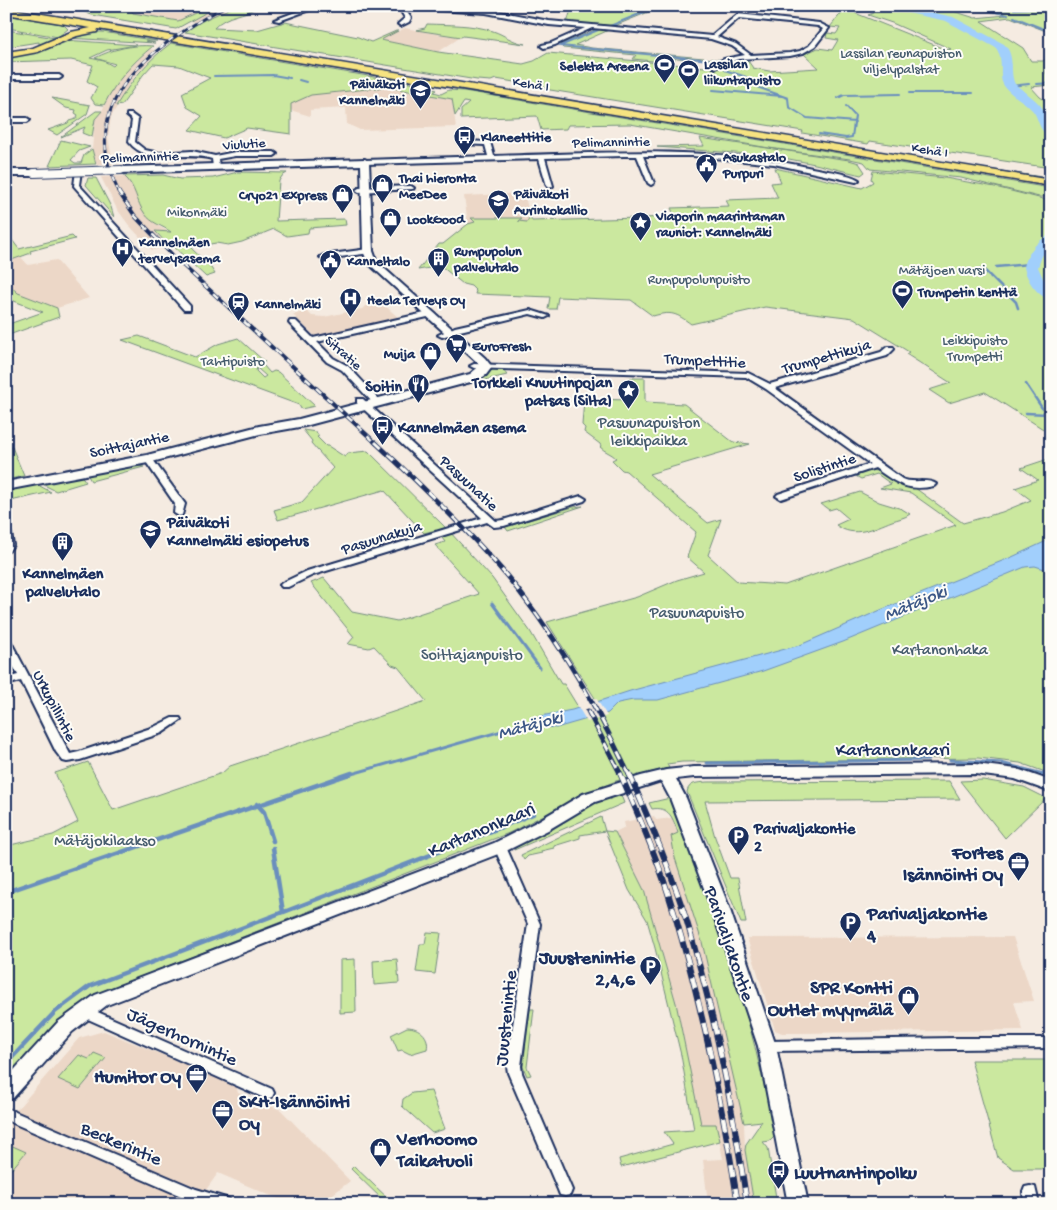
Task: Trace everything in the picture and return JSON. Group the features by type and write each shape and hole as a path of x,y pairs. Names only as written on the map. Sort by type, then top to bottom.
{"highway":[{"name":"Kehä I","path":"10,6 1050,179"},
{"path":"30,11 43,7"},
{"name":"Kehä I","path":"6,11 30,11 142,34 1050,179"},
{"path":"6,54 36,47 67,34 74,28 68,24 30,11"},
{"path":"74,12 97,20"},
{"path":"6,54 36,50 85,31 97,30 142,34"}],"main road":[{"path":"1045,6 1051,9"},
{"name":"Soittajantie","path":"6,486 148,459 258,430 296,417 474,377 482,372 480,366"}],"street":[{"path":"277,20 318,6"},
{"path":"396,6 486,11 543,22 713,38 740,48 749,56"},
{"path":"401,7 408,18 401,24"},
{"path":"481,18 486,11"},
{"path":"713,38 738,16 819,25 826,28 814,44 803,51 749,56 723,62 715,66"},
{"path":"544,46 562,41 591,27"},
{"path":"6,77 59,77"},
{"name":"Viulutie","path":"129,115 135,119 132,142 134,146 143,151 157,154 192,154 216,162 235,154 274,154"},
{"path":"6,120 27,120"},
{"path":"462,144 488,143 491,158"},
{"path":"639,153 650,183"},
{"name":"Pelimannintie","path":"6,173 120,170 216,162 274,165 639,153 700,155 756,160 810,169 856,180"},
{"path":"541,156 550,186"},
{"path":"360,162 363,189 364,251 373,263 424,315 484,363 480,366"},
{"path":"78,171 76,185 187,308"},
{"path":"363,189 411,188"},
{"path":"324,257 364,251"},
{"path":"446,334 458,329 530,312 545,316"},
{"path":"311,341 424,315"},
{"name":"Sitratie","path":"293,323 330,360 345,368 368,402"},
{"name":"Trumpettikuja","path":"769,387 884,354 890,349"},
{"name":"Trumpettitie","path":"480,366 741,374 753,376 903,483 915,485 931,484"},
{"name":"Pasuunatie","path":"368,402 494,524 504,523 580,499"},
{"path":"148,459 180,504 179,513"},
{"name":"Solistintie","path":"782,496 876,465"},
{"name":"Pasuunakuja","path":"285,585 310,573 487,519"},
{"path":"6,534 8,545 6,549"},
{"name":"Urkupillintie","path":"6,642 62,752 67,758 80,756 158,730 176,720"},
{"path":"6,682 23,676"},
{"name":"Kartanonkaari","path":"6,1092 52,1040 84,1011 101,1000 500,847 542,826 589,798 611,789 666,775 694,772 975,769 1017,774 1051,786"},
{"name":"Parivaljakontie","path":"666,775 678,798 720,907 767,1046 798,1204"},
{"name":"Juustenintie","path":"500,847 534,924 514,1066 515,1073 566,1190"},
{"name":"Jägerhornintie","path":"84,1011 266,1093"},
{"path":"767,1046 926,1043 1051,1044"},
{"name":"Beckerintie","path":"6,1114 193,1194 224,1204"}],"shaded area":[{"path":"128,6 210,6 179,21 133,13"},
{"path":"218,6 235,6 199,23 190,21"},
{"path":"405,28 461,37 438,52 380,40"},
{"path":"149,49 158,51 134,77 111,117 108,137 113,164 96,164 92,149 95,119 102,111 112,88 124,73"},
{"path":"289,71 452,99 456,127 360,130 347,124 346,108 310,110 310,116 290,110"},
{"path":"124,176 132,185 145,214 160,227 171,233 155,232 169,247 152,250 117,209 101,177"},
{"name":"Päiväkoti Aurinkokallio","path":"524,193 530,216 527,222 443,244 468,224 464,196"},
{"path":"21,257 28,265 56,260 89,298 57,308 18,293 6,282 6,262"},
{"path":"383,304 399,318 317,338 293,315 307,311 312,316 324,317 362,309 365,306"},
{"path":"654,816 656,820 672,818 702,898 762,1121 744,1123 745,1150 754,1204 708,1204 703,1160 723,1159 716,1124 701,1125 676,1003 644,890 615,832 625,827 624,822"},
{"path":"1013,937 1034,1001 1014,1002 1023,1030 799,1033 782,1033 775,1030 747,938"},
{"path":"104,1031 236,1085 238,1093 281,1110 350,1181 320,1204 290,1204 218,1173 196,1204 6,1204 6,1122 79,1038"}],"green space":[{"path":"78,6 128,6 133,13 178,21 210,6 218,6 176,29 92,15 79,10"},
{"name":"Lassilan reunapuiston viljelypalstat","path":"235,6 259,6 230,17 214,28 257,30 285,22 358,37 371,42 398,31 381,40 438,52 523,64 534,61 548,53 717,68 726,67 728,64 746,58 753,68 769,71 819,68 804,54 818,48 832,50 838,40 826,38 827,33 836,34 840,28 830,27 847,6 937,6 975,18 1006,15 985,10 1008,9 1006,6 1038,6 1051,15 1046,19 1051,20 1051,33 1010,17 981,21 1023,48 1031,61 1043,61 1051,56 1051,67 1045,71 1051,78 1051,85 1031,87 1040,97 1051,104 1051,168 870,141 868,144 802,133 803,131 544,89 545,87 496,79 491,81 477,80 185,32 202,21","holes":["869,7 873,13 868,15 892,23 951,49 947,50 855,13 858,10"]},
{"path":"572,6 663,6 612,27 567,23"},
{"path":"6,8 960,165 1049,178 1048,180"},
{"path":"6,15 63,24 68,29 58,37 8,28 6,27"},
{"path":"427,24 476,27 525,44 416,30 425,28"},
{"path":"6,29 55,38 39,45 39,42 6,47"},
{"path":"597,29 609,30 575,45 726,60 676,58 672,63 633,59 636,55 563,48 560,45"},
{"path":"96,32 157,41 145,41 155,43 67,38"},
{"path":"64,40 136,45 107,50 90,58 104,61 113,66 115,64 95,58 123,48 153,46 125,73 104,105 95,104 91,98 97,87 87,81 93,65 71,60 6,62 6,57"},
{"path":"171,43 410,83 437,90 434,92 441,94 449,90 464,91 1050,188 1045,197 1039,197 961,178 870,169 864,162 850,159 769,148 630,124 568,125 566,129 541,130 537,116 461,119 461,110 469,103 464,102 455,116 452,99 387,87 311,95 291,104 291,134 247,128 224,138 189,130 202,116 187,107 182,93 210,78 179,66 153,64 122,105 116,106 140,72"},
{"path":"52,98 90,105 87,114 57,135 48,130 76,119 78,115 75,113 76,110 66,108"},
{"path":"96,111 102,111 95,119 92,137 82,133 85,127 61,137"},
{"path":"700,138 849,160 859,163 865,172 861,175 773,156 657,147 704,146"},
{"path":"61,140 90,147 79,151 71,160 75,163 81,163 84,155 92,149 96,164 49,166"},
{"path":"775,168 862,188 873,182 871,179 873,171 945,178 995,187 1051,201 1051,434 985,392 949,403 929,390 951,383 906,354 909,352 854,318 765,307 691,324 673,314 653,316 631,300 558,297 556,309 548,309 550,297 475,294 476,291 471,286 463,284 441,266 418,270 439,244 443,244 468,224 475,222 471,218 522,218 518,221 527,222 530,216 532,221 675,217 671,208 729,206 726,200 778,198 771,183 781,182"},
{"name":"Mikonmäki","path":"238,172 287,173 279,181 276,221 345,219 346,225 309,228 308,233 287,236 274,229 242,242 228,245 216,243 193,247 192,249 209,265 215,274 206,277 172,245 168,245 155,231 171,232 148,217 142,209 131,184 124,176 163,175 180,179 213,178"},
{"path":"88,178 96,178 114,217 86,185"},
{"path":"6,232 19,249 72,236 75,239 30,251 31,253 6,262"},
{"path":"6,282 18,293 57,308 59,317 6,336 6,325 43,312 6,298"},
{"name":"Tahtipuisto","path":"139,336 195,357 218,344 238,338 265,362 258,365 256,371 263,378 266,376 258,369 263,365 270,373 278,372 315,406 301,409 299,405 122,340"},
{"path":"491,370 503,370 507,375 438,391"},
{"path":"630,378 645,378 645,402 684,404 733,442 750,444 649,474 708,523 721,519 708,555 738,582 785,585 956,525 911,493 880,488 891,484 877,474 861,479 854,475 869,470 877,471 900,485 915,488 963,523 1002,512 1031,500 1015,488 1038,480 1021,468 1051,458 1051,774 1020,763 978,758 682,762 667,764 669,768 616,781 587,793 509,833 109,989 80,1007 6,1082 6,846 53,835 78,822 55,773 88,762 113,810 222,773 230,766 426,701 398,667 392,665 374,646 369,648 348,644 354,637 311,583 324,578 352,612 397,621 479,594 435,545 445,542 436,530 424,533 384,490 278,520 274,510 302,502 333,468 311,443 312,441 303,430 316,432 319,436 317,437 326,446 345,457 348,453 368,451 449,531 492,578 530,631 561,684 564,684 586,720 605,714 547,622 637,597 677,580 704,572 687,557 696,532 626,471 622,470 612,460 616,458 602,449 600,444 584,432 585,428 582,425 584,399 630,400"},
{"path":"12,447 24,476 6,480 6,449"},
{"path":"138,466 144,467 91,481 87,474"},
{"path":"80,474 86,482 56,491 40,483"},
{"path":"36,484 51,492 6,502 6,491"},
{"path":"860,492 879,502 902,509 910,514 871,529 857,532 843,529 836,525 849,519 836,508 829,510 821,504"},
{"path":"583,506 508,531 505,527 573,507"},
{"path":"983,780 1024,787 1046,798 1005,838 960,781"},
{"path":"949,781 960,799 705,801 715,837 730,878 738,878 746,923 741,923 687,792 692,785 707,782"},
{"path":"620,793 624,803 514,850 518,844 603,799"},
{"path":"670,798 703,879 722,933 751,1032 776,1135 770,1141 763,1142 768,1148 777,1204 754,1204 745,1150 746,1144 762,1121 744,1123 702,942 675,858 671,836 678,833 670,814 663,809 652,809 649,803"},
{"path":"601,817 605,831 580,835 580,838 541,851 542,853 528,856 524,860 521,855"},
{"path":"605,831 615,832 644,890 676,1003 701,1124 716,1124 720,1141 621,1167 619,1159 673,1144 664,1132 694,1130 681,1055 647,920 629,890"},
{"path":"427,932 441,933 435,974 416,972 420,944 425,944"},
{"path":"355,959 356,1012 340,1013 340,960"},
{"path":"397,959 399,983 374,985 373,961"},
{"path":"530,1009 534,1009 527,1067 531,1075 527,1076 523,1067"},
{"path":"407,1027 423,1033 427,1040 427,1049 410,1054 402,1050 398,1051 391,1035"},
{"path":"94,1053 106,1058 80,1089 58,1079 79,1055 89,1059"},
{"path":"971,1060 1051,1060 1051,1161 1044,1169 1014,1169 998,1158"},
{"path":"431,1091 445,1129 432,1133 402,1106 403,1099 412,1093"},
{"path":"6,1143 26,1152 6,1176"},
{"path":"354,1166 394,1204 387,1204 351,1169"}],"water":[{"path":"1051,539 1051,571 1035,566 1025,567 843,642 763,671 658,700 633,700 618,703 608,713 556,728 539,726 533,721 541,716 572,710 630,691 800,645"}],"pier":[{"path":"596,698 607,716 587,722 577,705"}],"waterway":[{"path":"610,26 659,6"},
{"name":"Mätäjoki","path":"889,6 949,19 1000,46 1003,49 1008,69 1007,80 1010,86 1038,108 1043,118 1043,123 1051,132"},
{"path":"1014,9 1036,8 1047,13"},
{"path":"990,11 1008,9"},
{"path":"992,11 1008,15"},
{"path":"1014,17 1051,32"},
{"path":"598,30 560,46 721,61"},
{"path":"726,66 746,58"},
{"path":"725,70 746,77 757,87 788,98 789,107 807,118 854,122"},
{"path":"214,76 273,75 290,78"},
{"path":"299,80 306,82"},
{"path":"1037,84 1051,83"},
{"path":"1010,86 1029,84"},
{"path":"713,90 782,96"},
{"path":"909,93 973,93"},
{"path":"838,98 844,95 900,94"},
{"path":"846,106 855,116 854,122"},
{"path":"819,134 846,138 852,137 854,122"},
{"name":"Mätäjoki","path":"1051,239 1036,254 1031,267 1036,280 1051,296"},
{"path":"996,267 1030,264"},
{"path":"960,273 983,269"},
{"path":"983,269 1016,302 1018,308"},
{"path":"1026,384 1042,408"},
{"path":"1026,413 1046,414"},
{"path":"1046,414 1051,420"},
{"path":"492,603 540,668"},
{"name":"Mätäjoki","path":"348,775 516,727 535,724"},
{"path":"707,763 928,760"},
{"path":"950,760 1001,763 1047,775"},
{"name":"Mätäjoki","path":"258,805 352,773"},
{"path":"1044,773 1051,776"},
{"name":"Mätäjoki","path":"6,892 258,805"},
{"path":"258,805 264,812 273,841"},
{"path":"467,841 533,814"},
{"path":"284,912 456,845"},
{"path":"6,1064 55,1012 90,986 283,912 273,848"}],"railway":[{"path":"119,192 107,159 106,130 113,103 128,79 149,58 173,38 226,6"},
{"path":"118,191 135,216 176,259 377,444"},
{"path":"375,442 456,520 520,592 572,668 602,721 629,775"},
{"path":"588,711 620,773"},
{"path":"620,773 662,875 690,967 717,1085 738,1204"},
{"path":"629,773 674,884 697,957 722,1062 747,1204"}],"place":[{"name":"Selekta Areena","path":"665,84"},
{"name":"Lassilan liikuntapuisto","path":"688,90"},
{"name":"Päiväkoti Kannelmäki","path":"421,110"},
{"name":"Klaneettitie","path":"465,155"},
{"name":"Asukastalo Purpuri","path":"707,183"},
{"name":"Thai hieronta MeeDee","path":"383,204"},
{"name":"Cryo21 Express","path":"343,213"},
{"name":"Päiväkoti Aurinkokallio","path":"498,220"},
{"name":"LookGood","path":"391,237"},
{"name":"Viaporin maarintaman rauniot: Kannelmäki","path":"640,242"},
{"name":"Kannelmäen terveysasema","path":"123,268"},
{"name":"Rumpupolun palvelutalo","path":"438,277"},
{"name":"Kanneltalo","path":"331,279"},
{"name":"Trumpetin kenttä","path":"902,310"},
{"name":"Heela Terveys Oy","path":"351,318"},
{"name":"Kannelmäki","path":"239,322"},
{"name":"EuroFresh","path":"456,364"},
{"name":"Muija","path":"431,372"},
{"name":"Soitin","path":"418,404"},
{"name":"Torkkeli Knuutinpojan patsas (Silta)","path":"628,409"},
{"name":"Kannelmäen asema","path":"382,445"},
{"name":"Päiväkoti Kannelmäki esiopetus","path":"151,549"},
{"name":"Kannelmäen palvelutalo","path":"63,562"},
{"name":"Parivaljakontie 2","path":"738,855"},
{"name":"Fortes Isännöinti Oy","path":"1019,881"},
{"name":"Parivaljakontie 4","path":"851,942"},
{"name":"Juustenintie 2,4,6","path":"651,986"},
{"name":"SPR Kontti Outlet myymälä","path":"909,1016"},
{"name":"Humitor Oy","path":"197,1094"},
{"name":"SKH-Isännöinti Oy","path":"223,1130"},
{"name":"Verhoomo Taikatuoli","path":"381,1167"},
{"name":"Luutnantinpolku","path":"778,1190"}],"park label":[{"name":"Mätäjoen varsi","path":"942,269"},
{"name":"Rumpupolunpuisto","path":"699,278"},
{"name":"Leikkipuisto Trumpetti","path":"975,348"},
{"name":"Pasuunapuiston leikkipaikka","path":"649,430"},
{"name":"Pasuunapuisto","path":"697,611"},
{"name":"Kartanonhaka","path":"940,648"},
{"name":"Soittajanpuisto","path":"472,653"},
{"name":"Mätäjokilaakso","path":"105,839"}]}
